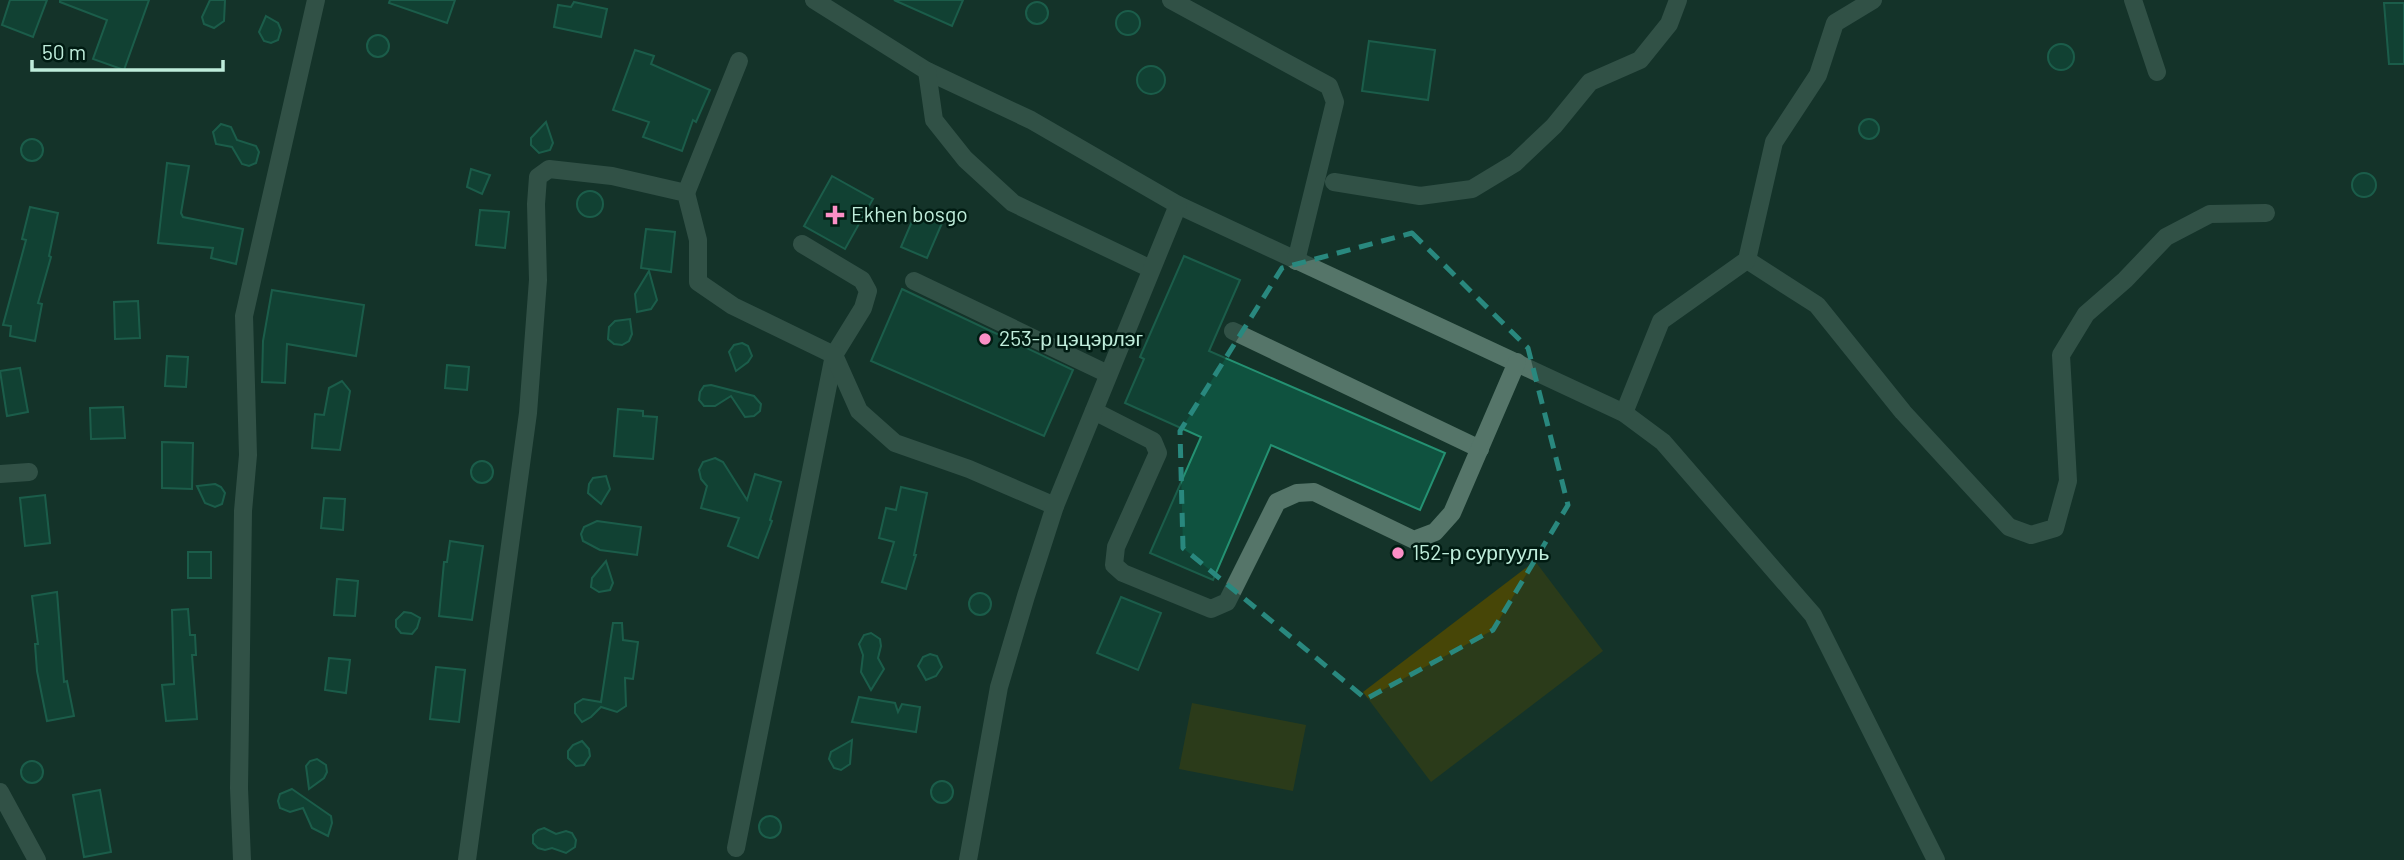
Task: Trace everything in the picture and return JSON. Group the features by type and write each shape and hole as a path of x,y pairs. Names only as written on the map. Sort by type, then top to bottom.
{"street":[{"path":"242,860 239,788 243,512 248,455 244,316 316,0"},
{"path":"814,0 927,71 1031,120 1178,205 1624,413 1663,442 1813,615 1936,860"},
{"path":"1171,0 1329,86 1335,102 1296,261"},
{"path":"1334,182 1420,196 1472,189 1515,163 1554,126 1590,82 1640,60 1668,24 1678,0"},
{"path":"1624,413 1661,321 1746,260 1774,142 1818,75 1835,23 1873,0"},
{"path":"2133,0 2157,72"},
{"path":"739,61 686,193 698,240 698,282 733,306 834,355 859,411 895,443 969,469 1055,506"},
{"path":"927,71 934,120 965,159 1013,202 1151,269"},
{"path":"467,860 528,413 538,279 538,177 549,169 612,176 686,193"},
{"path":"968,860 999,687 1055,506 1178,205"},
{"path":"1746,260 1817,305 1903,412 1976,492 2009,527 2031,535 2055,528 2068,481 2061,355 2086,314 2125,280 2166,237 2210,214 2266,213"},
{"path":"736,848 834,355 863,308 868,291 862,280 802,244"},
{"path":"914,281 1108,374"},
{"path":"1233,331 1480,449"},
{"path":"1094,411 1153,441 1158,453 1116,547 1114,565 1123,573 1211,609 1227,602 1277,502 1297,493 1314,492 1414,540 1435,532 1452,513 1517,362"},
{"path":"0,474 29,472"},
{"path":"0,792 37,860"}],"highlighted area":[{"path":"1412,233 1528,348 1568,505 1493,630 1366,699 1183,548 1180,431 1282,268"}],"shaded area":[{"path":"1535,561 1603,651 1431,782 1363,692"},
{"path":"1192,703 1306,725 1293,791 1179,769"}],"building":[{"path":"10,0 47,0 33,37 2,25"},
{"path":"60,0 149,0 124,70 93,59 107,20"},
{"path":"210,0 225,0 224,21 214,28 204,24 202,17"},
{"path":"390,0 455,0 447,23 389,3"},
{"path":"894,0 963,0 952,26"},
{"path":"574,2 607,9 601,37 554,27 558,5 571,7"},
{"path":"1037,2 1045,5 1048,13 1045,21 1037,24 1029,21 1026,13 1029,5"},
{"path":"2384,3 2404,3 2404,64 2389,64"},
{"path":"1128,11 1137,14 1140,23 1137,32 1128,35 1119,32 1116,23 1119,14"},
{"path":"266,16 278,23 281,30 278,40 271,43 264,41 259,32"},
{"path":"378,35 386,38 389,46 386,54 378,57 370,54 367,46 370,38"},
{"path":"1369,41 1435,50 1428,100 1362,91"},
{"path":"2061,44 2070,48 2074,57 2070,66 2061,70 2052,66 2048,57 2052,48"},
{"path":"635,50 654,56 651,64 710,90 696,122 693,120 682,151 643,137 649,122 613,110"},
{"path":"1151,66 1161,70 1165,80 1161,90 1151,94 1141,90 1137,80 1141,70"},
{"path":"1869,119 1876,122 1879,129 1876,136 1869,139 1862,136 1859,129 1862,122"},
{"path":"546,122 553,143 550,150 539,153 531,145 531,138"},
{"path":"221,124 231,127 237,140 256,146 259,152 256,163 249,166 242,164 232,147 216,144 213,132"},
{"path":"32,139 40,142 43,150 40,158 32,161 24,158 21,150 24,142"},
{"path":"167,163 189,166 181,213 183,217 243,229 236,264 211,258 213,248 158,243"},
{"path":"471,169 490,175 482,194 467,187"},
{"path":"2364,173 2373,176 2376,185 2373,194 2364,197 2355,194 2352,185 2355,176"},
{"path":"832,176 873,199 845,249 804,226"},
{"path":"590,191 599,195 603,204 599,213 590,217 581,213 577,204 581,195"},
{"path":"30,207 58,213 49,256 51,257 38,303 42,304 35,341 10,336 11,326 3,325 26,240 22,239"},
{"path":"480,210 509,212 505,248 476,245"},
{"path":"916,212 942,223 927,258 901,247"},
{"path":"646,229 675,232 671,272 641,268"},
{"path":"1184,256 1240,280 1209,351 1445,453 1420,510 1271,445 1213,580 1150,553 1201,437 1125,403 1144,359 1140,357"},
{"path":"649,271 657,300 651,309 637,312 635,294"},
{"path":"902,289 1073,370 1044,436 871,361"},
{"path":"272,290 364,305 356,356 287,344 285,383 262,382 263,341"},
{"path":"138,301 140,338 115,339 114,302"},
{"path":"630,319 632,334 629,341 622,345 614,344 608,339 609,327 615,321"},
{"path":"742,343 748,346 752,356 736,371 729,352 734,345"},
{"path":"167,356 188,357 186,387 165,386"},
{"path":"447,365 469,367 467,390 445,388"},
{"path":"20,368 28,412 7,416 0,371"},
{"path":"342,381 350,391 340,450 312,448 315,414 324,415 329,388"},
{"path":"711,385 754,396 761,404 760,411 754,416 745,417 731,396 715,406 704,406 699,400 700,392 704,386"},
{"path":"123,407 125,438 91,439 90,408"},
{"path":"618,409 643,411 643,416 657,417 653,459 614,456"},
{"path":"162,442 193,443 192,489 162,488"},
{"path":"715,458 723,462 747,500 755,474 781,482 770,520 772,521 758,558 728,546 739,518 701,508 707,486 701,479 699,470 703,462"},
{"path":"482,461 490,464 493,472 490,480 482,483 474,480 471,472 474,464"},
{"path":"606,476 610,489 601,504 588,493 589,484 593,478"},
{"path":"215,484 225,493 222,504 215,507 205,503 197,486"},
{"path":"901,487 927,493 916,555 906,589 882,582 894,542 879,538 886,508 896,510"},
{"path":"45,495 50,543 25,546 20,498"},
{"path":"324,498 345,499 343,530 321,528"},
{"path":"597,521 641,527 637,555 600,550 583,541 581,534 584,527"},
{"path":"450,541 483,546 472,620 439,616 444,562 447,562"},
{"path":"188,552 211,552 211,578 188,578"},
{"path":"606,561 613,583 610,590 599,592 591,587 592,578"},
{"path":"337,579 358,581 355,616 334,615"},
{"path":"57,592 64,682 67,681 74,716 47,721 37,671 35,644 38,644 32,596"},
{"path":"980,593 988,596 991,604 988,612 980,615 972,612 969,604 972,596"},
{"path":"1121,597 1161,613 1138,670 1097,653"},
{"path":"188,609 190,635 195,635 196,655 192,655 197,719 166,721 162,685 174,684 172,610"},
{"path":"404,612 420,618 412,634 401,633 396,627 396,620"},
{"path":"613,623 622,623 623,640 638,642 633,679 625,678 626,706 617,712 601,707 582,722 575,713 575,704 583,699 601,702"},
{"path":"871,633 880,639 878,658 884,669 871,690 861,672 863,655 859,644 864,635"},
{"path":"930,654 937,656 942,667 936,676 926,680 918,666 923,657"},
{"path":"329,658 350,660 346,693 325,690"},
{"path":"436,667 465,670 459,722 430,719"},
{"path":"859,697 895,703 898,712 902,704 920,707 916,732 852,722"},
{"path":"852,740 850,764 841,770 834,768 829,759 831,752"},
{"path":"582,741 589,749 590,756 584,765 576,766 568,758 568,751"},
{"path":"317,759 326,765 327,772 324,778 309,789 306,766"},
{"path":"32,761 40,764 43,772 40,780 32,783 24,780 21,772 24,764"},
{"path":"942,781 950,784 953,792 950,800 942,803 934,800 931,792 934,784"},
{"path":"292,789 331,816 328,836 312,828 303,808 290,812 280,808 280,794"},
{"path":"100,790 111,852 84,857 73,795"},
{"path":"770,816 778,819 781,827 778,835 770,838 762,835 759,827 762,819"},
{"path":"544,828 556,834 566,831 572,833 576,840 575,847 566,853 552,848 538,848 533,843 533,835"}],"place":[{"name":"Ekhen bosgo","path":"835,215"},
{"name":"253-р цэцэрлэг","path":"985,339"},
{"name":"152-р сургууль","path":"1398,553"}]}
